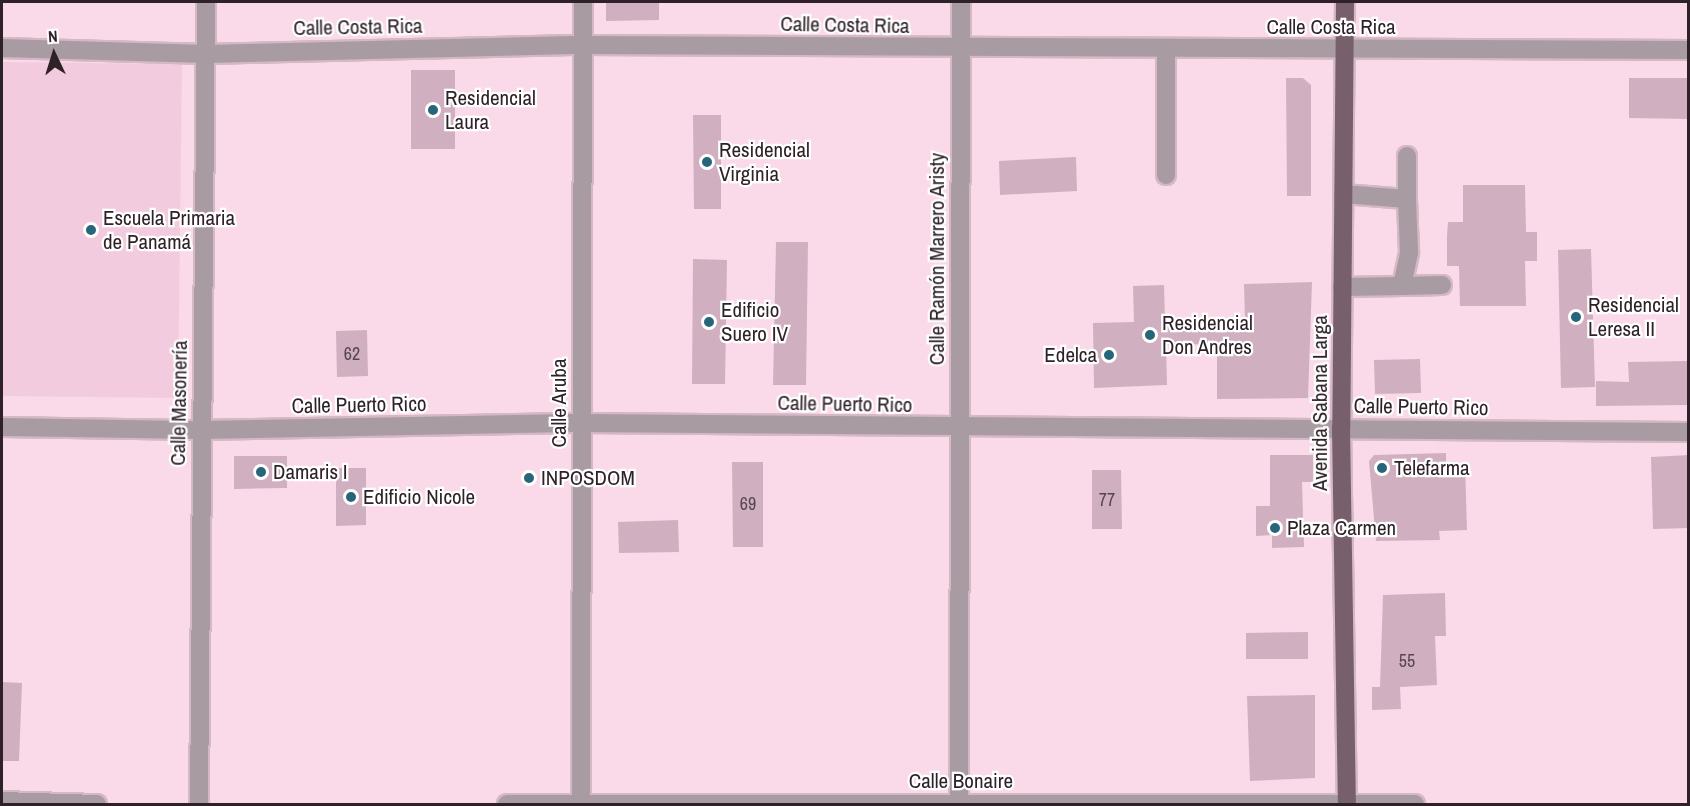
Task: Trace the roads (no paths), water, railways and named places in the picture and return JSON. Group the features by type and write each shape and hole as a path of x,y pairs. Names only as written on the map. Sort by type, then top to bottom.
{"main road":[{"name":"Avenida Sabana Larga","path":"1345,2 1341,428 1347,804"}],"street":[{"name":"Calle Masonería","path":"199,804 206,2"},
{"name":"Calle Aruba","path":"581,804 583,2"},
{"name":"Calle Ramón Marrero Aristy","path":"959,804 958,428 961,2"},
{"name":"Calle Costa Rica","path":"2,48 206,54 583,45 1166,50 1689,50"},
{"path":"1166,50 1166,175"},
{"path":"1402,286 1408,275 1407,156"},
{"path":"1343,194 1407,199"},
{"path":"1342,287 1442,285"},
{"name":"Calle Puerto Rico","path":"2,427 201,430 582,423 958,428 1341,428 1689,432"},
{"path":"2,801 97,804"},
{"name":"Calle Bonaire","path":"507,804 1415,804"}],"place":[{"name":"Residencial Laura","path":"433,110"},
{"name":"Residencial Virginia","path":"707,162"},
{"name":"Escuela Primaria de Panamá","path":"91,230"},
{"name":"Residencial Leresa II","path":"1576,317"},
{"name":"Edificio Suero IV","path":"709,322"},
{"name":"Residencial Don Andres","path":"1150,335"},
{"name":"Edelca","path":"1109,355"},
{"name":"Telefarma","path":"1382,468"},
{"name":"Damaris I","path":"261,472"},
{"name":"INPOSDOM","path":"529,478"},
{"name":"Edificio Nicole","path":"351,497"},
{"name":"Plaza Carmen","path":"1275,528"}]}
